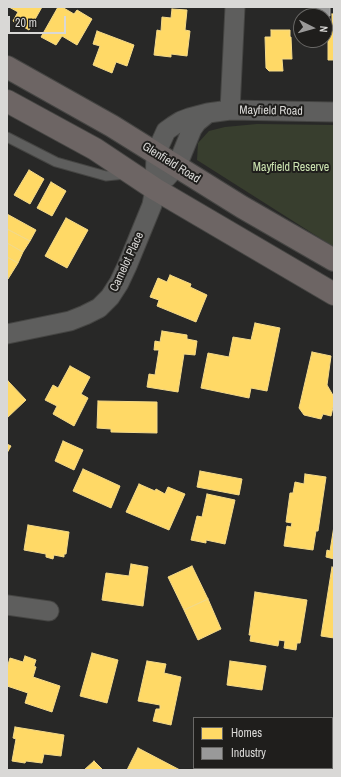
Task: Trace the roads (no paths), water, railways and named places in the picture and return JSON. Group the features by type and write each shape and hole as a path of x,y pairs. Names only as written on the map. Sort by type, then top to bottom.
{"main road":[{"name":"Glenfield Road","path":"7,67 156,153 242,207 334,260"},
{"path":"7,101 95,149 155,190 334,294"}],"street":[{"path":"230,110 235,7"},
{"name":"Mayfield Road","path":"156,153 166,131 181,121 208,113 230,110 334,112"},
{"path":"155,190 177,166 192,129 197,122 208,113"},
{"name":"Camelot Place","path":"7,334 70,321 92,312 105,303 119,283 152,205 155,190 156,153"},
{"path":"7,604 49,611"}],"lane":[{"path":"7,137 56,162 106,176 131,173"}],"park label":[{"name":"Mayfield Reserve","path":"291,168"}]}
